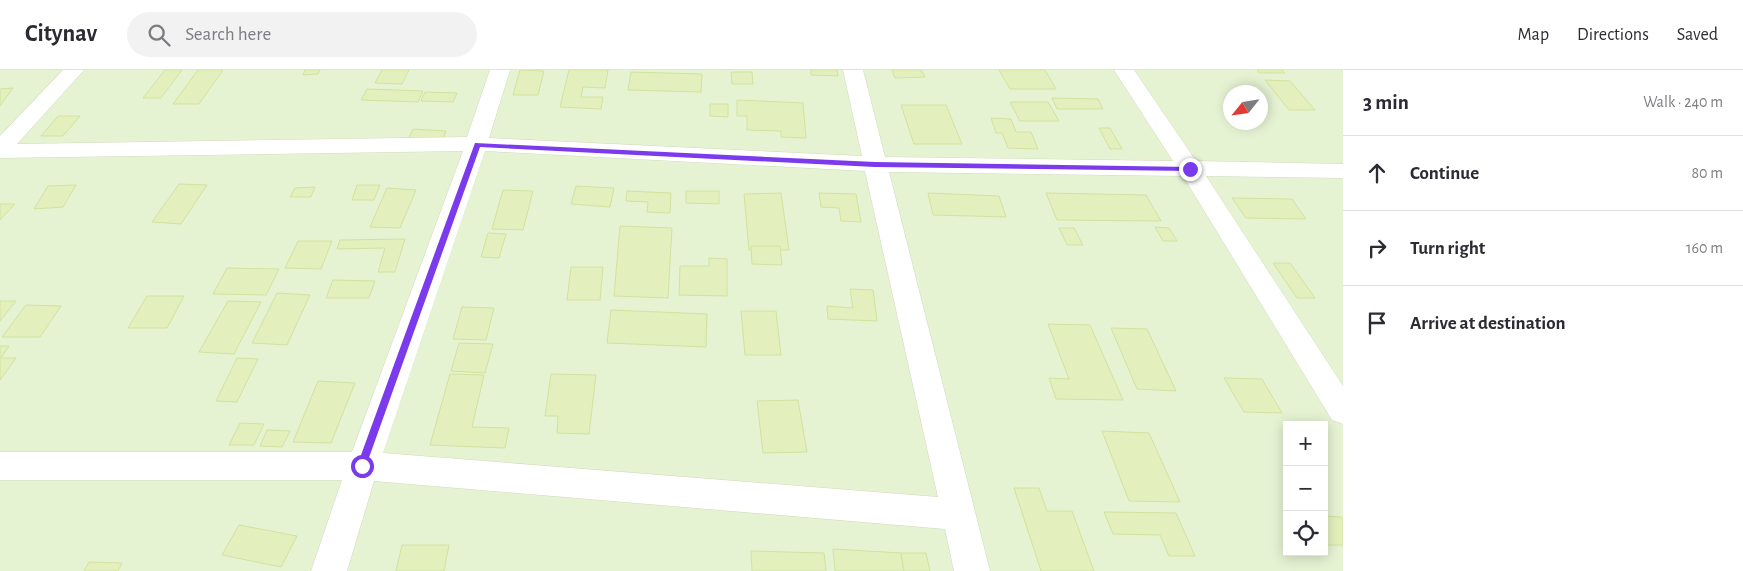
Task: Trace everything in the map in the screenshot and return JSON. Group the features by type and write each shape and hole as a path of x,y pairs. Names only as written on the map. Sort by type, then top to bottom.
{"street":[{"path":"0,150 74,70"},
{"path":"329,571 362,466 477,144 500,70"},
{"path":"853,70 972,571"},
{"path":"1124,70 1190,169 1343,411"},
{"path":"0,150 477,144 875,164 1343,171"},
{"path":"0,466 362,466 959,514"}],"shaded area":[{"path":"0,70 1343,70 1343,571 0,571"}],"building":[{"path":"165,70 182,70 161,98 143,98"},
{"path":"198,70 223,70 199,104 173,104"},
{"path":"305,70 320,70 318,74 303,75"},
{"path":"382,70 409,70 402,84 375,83"},
{"path":"520,70 544,71 538,95 513,95"},
{"path":"569,70 608,70 605,88 583,87 581,97 603,97 601,109 560,107"},
{"path":"811,70 837,70 838,76 811,75"},
{"path":"892,70 921,70 925,77 895,78"},
{"path":"999,70 1045,70 1056,89 1010,89"},
{"path":"1257,70 1282,70 1285,73 1259,73"},
{"path":"631,72 702,74 701,92 628,90"},
{"path":"731,72 752,72 753,84 732,84"},
{"path":"1265,80 1290,81 1315,110 1289,110"},
{"path":"13,88 0,106 0,89"},
{"path":"367,89 423,91 418,102 361,100"},
{"path":"425,92 457,93 453,102 421,101"},
{"path":"1052,98 1098,99 1103,109 1057,109"},
{"path":"737,100 803,103 806,138 781,137 781,131 747,130 747,116 737,116"},
{"path":"1010,102 1048,102 1059,121 1020,121"},
{"path":"710,104 728,104 728,117 710,116"},
{"path":"901,105 946,105 962,144 914,144"},
{"path":"58,116 80,116 63,136 41,136"},
{"path":"991,118 1011,119 1016,132 1031,132 1038,149 1008,148 1002,133 996,133"},
{"path":"1099,128 1110,128 1122,149 1110,149"},
{"path":"413,129 446,131 442,142 408,140"},
{"path":"179,184 207,185 181,224 152,222"},
{"path":"76,185 63,207 34,209 48,186"},
{"path":"357,185 380,185 374,200 352,200"},
{"path":"576,186 614,188 610,207 571,204"},
{"path":"315,187 311,197 290,197 295,188"},
{"path":"387,188 416,190 400,228 370,227"},
{"path":"503,190 533,191 523,230 492,229"},
{"path":"627,191 671,193 670,213 647,212 648,202 626,201"},
{"path":"686,191 719,191 719,204 686,203"},
{"path":"781,193 789,250 749,250 744,194"},
{"path":"819,193 856,194 861,222 841,221 839,208 821,207"},
{"path":"928,193 999,196 1006,217 933,215"},
{"path":"1046,193 1146,195 1161,221 1057,220"},
{"path":"1232,198 1292,199 1306,219 1246,218"},
{"path":"0,204 15,204 0,220"},
{"path":"620,226 672,228 668,298 614,296"},
{"path":"1155,227 1169,228 1177,241 1163,241"},
{"path":"1059,228 1074,228 1083,245 1067,245"},
{"path":"488,233 506,234 499,258 481,257"},
{"path":"405,239 395,272 378,272 385,248 337,249 340,240"},
{"path":"298,241 332,241 321,269 285,268"},
{"path":"751,246 780,246 782,265 752,264"},
{"path":"709,258 727,259 727,296 679,295 680,266 709,266"},
{"path":"1273,263 1290,263 1315,298 1297,298"},
{"path":"571,267 603,267 600,300 567,300"},
{"path":"227,268 279,269 266,295 213,294"},
{"path":"333,280 375,281 369,298 326,298"},
{"path":"850,289 873,290 877,321 828,319 827,306 853,308"},
{"path":"277,293 310,295 287,345 252,343"},
{"path":"147,296 184,296 167,328 128,328"},
{"path":"0,301 16,301 0,321"},
{"path":"228,301 261,302 234,354 199,352"},
{"path":"26,305 61,306 40,337 2,337"},
{"path":"462,307 494,308 486,340 453,339"},
{"path":"611,310 707,314 706,347 607,343"},
{"path":"741,311 776,311 781,355 745,355"},
{"path":"1048,324 1090,325 1123,400 1056,399 1049,378 1069,379"},
{"path":"1111,328 1147,329 1176,391 1137,389"},
{"path":"459,343 493,344 485,373 451,371"},
{"path":"0,346 9,346 1,358 16,358 0,380"},
{"path":"237,358 258,359 237,402 216,401"},
{"path":"450,374 484,375 472,427 509,428 505,448 430,445"},
{"path":"551,374 596,375 589,434 557,433 558,416 545,416"},
{"path":"1224,378 1262,379 1282,413 1244,412"},
{"path":"318,381 355,383 331,443 293,442"},
{"path":"798,400 807,452 763,453 757,401"},
{"path":"240,423 264,424 254,445 229,445"},
{"path":"267,430 290,431 282,447 260,446"},
{"path":"1102,431 1149,433 1180,502 1129,501"},
{"path":"1014,488 1039,488 1047,511 1072,511 1094,571 1041,571"},
{"path":"1104,512 1176,513 1195,556 1169,556 1160,535 1113,534"},
{"path":"1328,516 1341,517 1343,521 1343,545 1328,545"},
{"path":"239,525 297,536 281,567 222,555"},
{"path":"402,545 449,545 444,571 396,571"},
{"path":"833,549 901,553 904,571 835,571"},
{"path":"751,551 824,553 826,571 752,571"},
{"path":"901,553 926,553 930,571 904,571"},
{"path":"89,562 122,563 118,571 84,571"}],"route":[{"path":"362,466 477,144 875,164 1190,169"}]}
